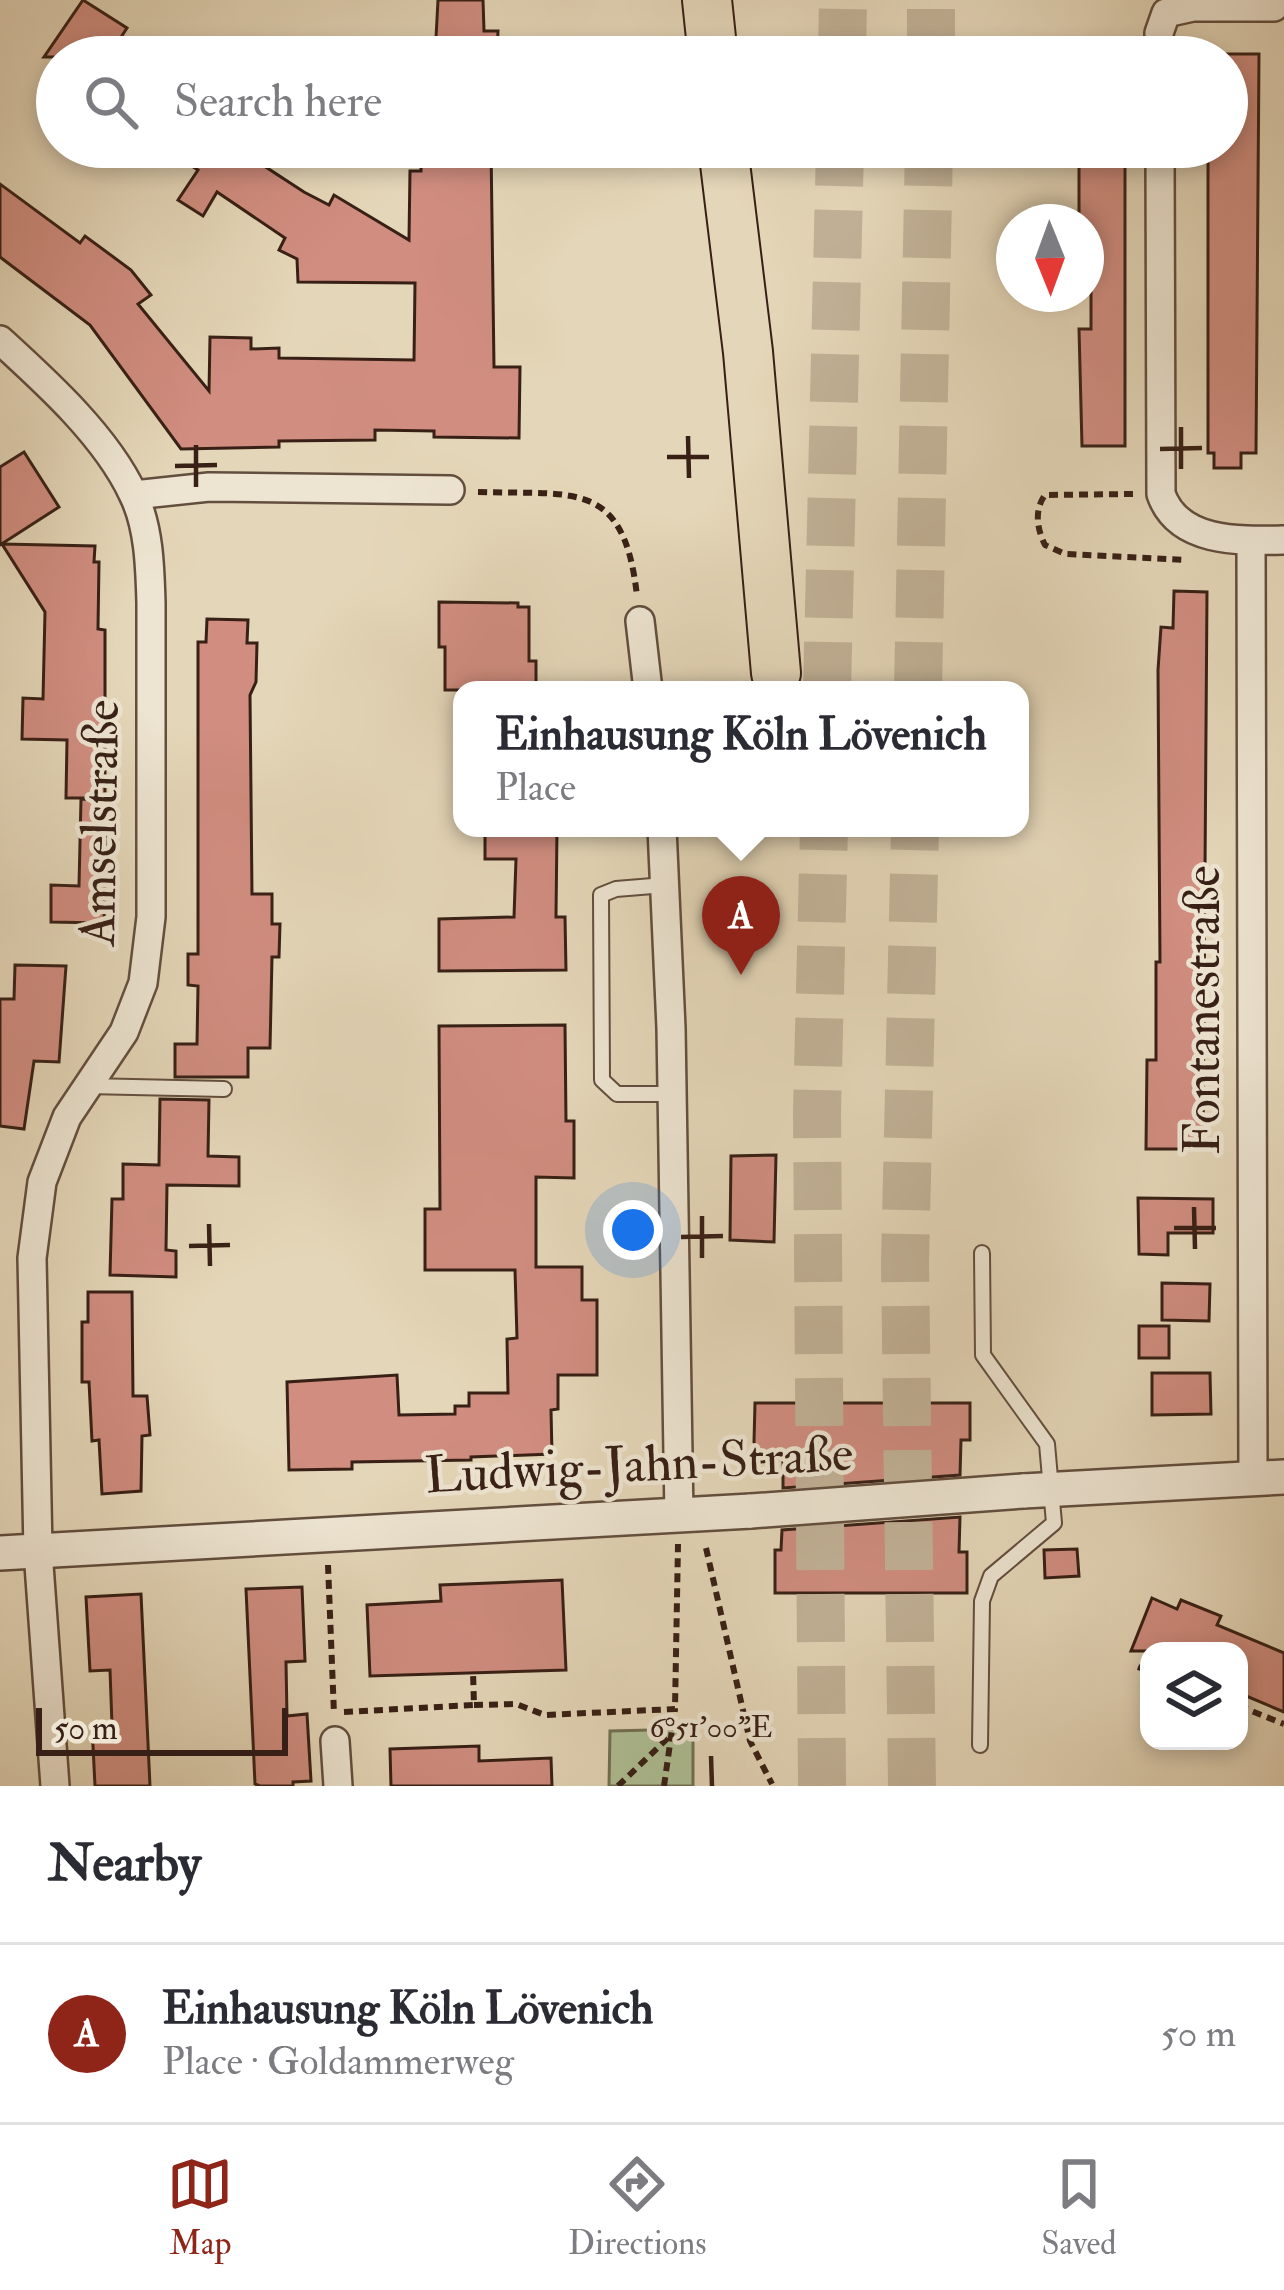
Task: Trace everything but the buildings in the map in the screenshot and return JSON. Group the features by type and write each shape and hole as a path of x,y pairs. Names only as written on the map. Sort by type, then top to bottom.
{"highway":[{"path":"707,0 711,36"},
{"path":"726,168 748,352 776,673"}],"street":[{"path":"1159,36 1166,13 1193,7 1274,7 1280,0"},
{"path":"1160,168 1161,494 1174,519 1185,527 1250,552 1284,540"},
{"name":"Amselstraße","path":"0,340 54,389 134,495 149,553 152,603 151,917 143,983 124,1032 68,1117 42,1182 32,1258 38,1551 55,1786"},
{"path":"134,495 209,488 450,490"},
{"name":"Fontanestraße","path":"1250,552 1269,1478"},
{"path":"640,621 647,681"},
{"path":"662,837 679,1516"},
{"name":"Ludwig-Jahn-Straße","path":"0,1553 1269,1478"},
{"path":"335,1741 338,1786"}],"lane":[{"path":"665,885 616,889 601,895 602,1080 617,1094 672,1094"},
{"path":"87,1086 224,1088"},
{"path":"980,1745 982,1601 991,1576 1054,1523 1038,1490 1047,1444 982,1355 982,1253"}],"path":[{"path":"450,490 581,496 601,505 625,535 640,621"},
{"path":"1161,494 1045,495 1038,504 1039,534 1045,545 1065,554 1250,552"},
{"path":"664,1786 675,1709 679,1516"},
{"path":"327,1534 335,1741"},
{"path":"706,1547 749,1741 772,1784"},
{"path":"473,1672 474,1705"},
{"path":"334,1712 516,1704 545,1715 675,1709"},
{"path":"1248,1710 1284,1724"},
{"path":"618,1786 671,1735"}],"green space":[{"path":"693,1729 693,1786 609,1786 610,1731"}],"tunnel":[{"path":"842,36 843,0"},
{"path":"931,0 931,36"},
{"path":"827,681 839,168"},
{"path":"918,681 929,168"},
{"path":"822,1786 817,1111 824,837"},
{"path":"912,1786 905,1263 915,837"}],"place":[{"name":"Einhausung Köln Lövenich","path":"741,975"}]}
